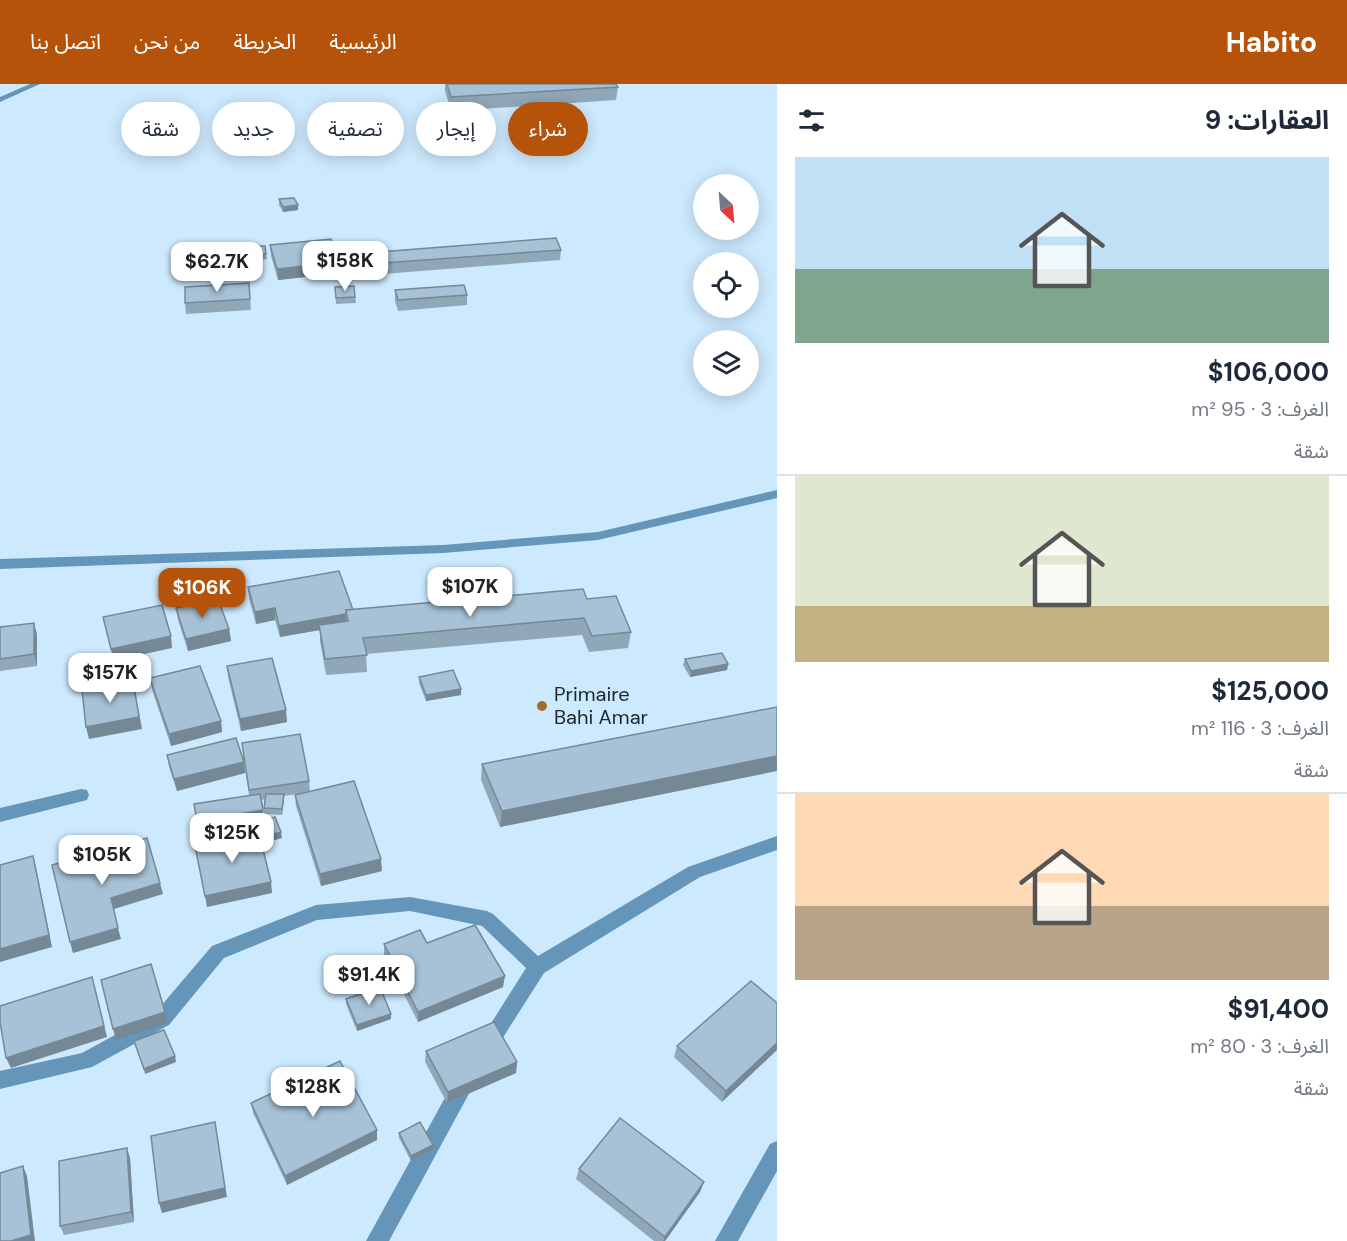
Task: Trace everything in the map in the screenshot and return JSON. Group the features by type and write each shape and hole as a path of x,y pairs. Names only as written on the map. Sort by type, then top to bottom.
{"street":[{"path":"0,564 443,549 598,536 777,494"},
{"path":"0,815 81,795"},
{"path":"377,1241 452,1103 537,967 694,872 777,843"},
{"path":"0,1080 85,1061 162,1019 218,952 316,913 410,904 487,919 537,967"},
{"path":"726,1241 777,1151"}],"lane":[{"path":"0,100 36,84"}],"building":[{"path":"447,84 616,84 618,87 451,97"},
{"path":"294,198 298,205 283,207 279,199"},
{"path":"556,238 561,250 383,263 379,252"},
{"path":"331,239 340,262 277,269 270,245"},
{"path":"256,246 265,246 266,254 257,255"},
{"path":"249,283 250,299 185,303 185,287"},
{"path":"464,285 467,295 398,300 395,290"},
{"path":"354,286 355,297 336,298 335,287"},
{"path":"339,571 353,610 346,610 346,614 279,626 275,608 255,612 248,587"},
{"path":"583,589 587,599 616,596 631,632 592,636 584,618 363,638 367,655 325,659 319,625 348,621 346,610"},
{"path":"218,599 229,629 186,639 176,608"},
{"path":"162,605 171,636 111,649 103,617"},
{"path":"34,623 34,654 0,659 0,627"},
{"path":"722,653 728,664 691,671 685,659"},
{"path":"272,658 286,710 240,719 227,666"},
{"path":"200,666 221,721 169,734 150,678"},
{"path":"453,670 461,689 426,695 419,677"},
{"path":"133,681 139,717 86,727 82,690"},
{"path":"777,707 777,756 502,811 482,764"},
{"path":"300,734 309,781 249,790 242,743"},
{"path":"236,738 244,762 174,779 167,755"},
{"path":"354,781 381,859 320,874 295,795"},
{"path":"260,794 263,810 197,821 194,804"},
{"path":"266,794 284,794 282,809 264,808"},
{"path":"275,817 281,832 260,838 259,833 251,835 247,825"},
{"path":"259,833 271,882 205,896 195,846"},
{"path":"147,838 160,883 111,898 118,928 70,942 52,865"},
{"path":"33,856 49,935 0,949 0,865"},
{"path":"475,925 505,976 418,1012 384,944 420,930 427,943"},
{"path":"151,964 165,1012 113,1029 101,980"},
{"path":"92,977 104,1026 6,1058 0,1022 0,1006"},
{"path":"751,981 777,1003 777,1043 726,1091 677,1046"},
{"path":"380,987 391,1014 357,1025 346,999"},
{"path":"494,1022 517,1062 448,1092 426,1051"},
{"path":"164,1030 175,1056 144,1069 134,1041"},
{"path":"340,1061 377,1130 285,1176 251,1103"},
{"path":"620,1118 704,1182 665,1237 579,1169"},
{"path":"215,1122 225,1188 159,1203 151,1136"},
{"path":"420,1122 433,1145 411,1156 399,1133"},
{"path":"127,1148 131,1212 60,1226 59,1161"},
{"path":"23,1166 31,1235 11,1241 0,1241 0,1173"}],"place":[{"name":"Primaire Bahi Amar","path":"542,706"}]}
